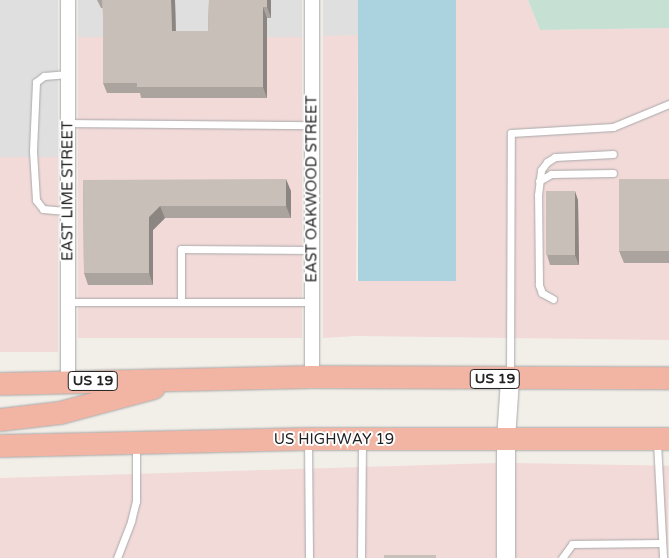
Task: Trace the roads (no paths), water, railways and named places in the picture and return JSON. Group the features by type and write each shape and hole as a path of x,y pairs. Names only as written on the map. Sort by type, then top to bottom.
{"highway":[{"name":"US 19","path":"0,384 186,379 510,380 669,378"},
{"path":"0,420 60,413 186,379"},
{"name":"US HIGHWAY 19","path":"0,446 308,439 663,439"}],"street":[{"name":"EAST LIME STREET","path":"68,0 68,381"},
{"name":"EAST OAKWOOD STREET","path":"312,0 312,378"},
{"path":"506,558 506,440 510,380"}],"lane":[{"path":"68,74 44,76 36,82 34,188 42,210 68,211"},
{"path":"510,380 511,133 613,127 669,104"},
{"path":"68,123 312,125"},
{"path":"553,299 542,293 539,285 539,181 541,170 547,162 555,157 613,154"},
{"path":"539,181 552,174 613,172"},
{"path":"181,302 181,249 312,250"},
{"path":"68,302 312,302"},
{"path":"308,439 309,558"},
{"path":"663,439 663,558"},
{"path":"361,558 362,440"},
{"path":"118,558 136,501 136,442"},
{"path":"562,558 572,544 662,542"}],"water":[{"path":"358,0 456,0 456,281 358,281"}]}
